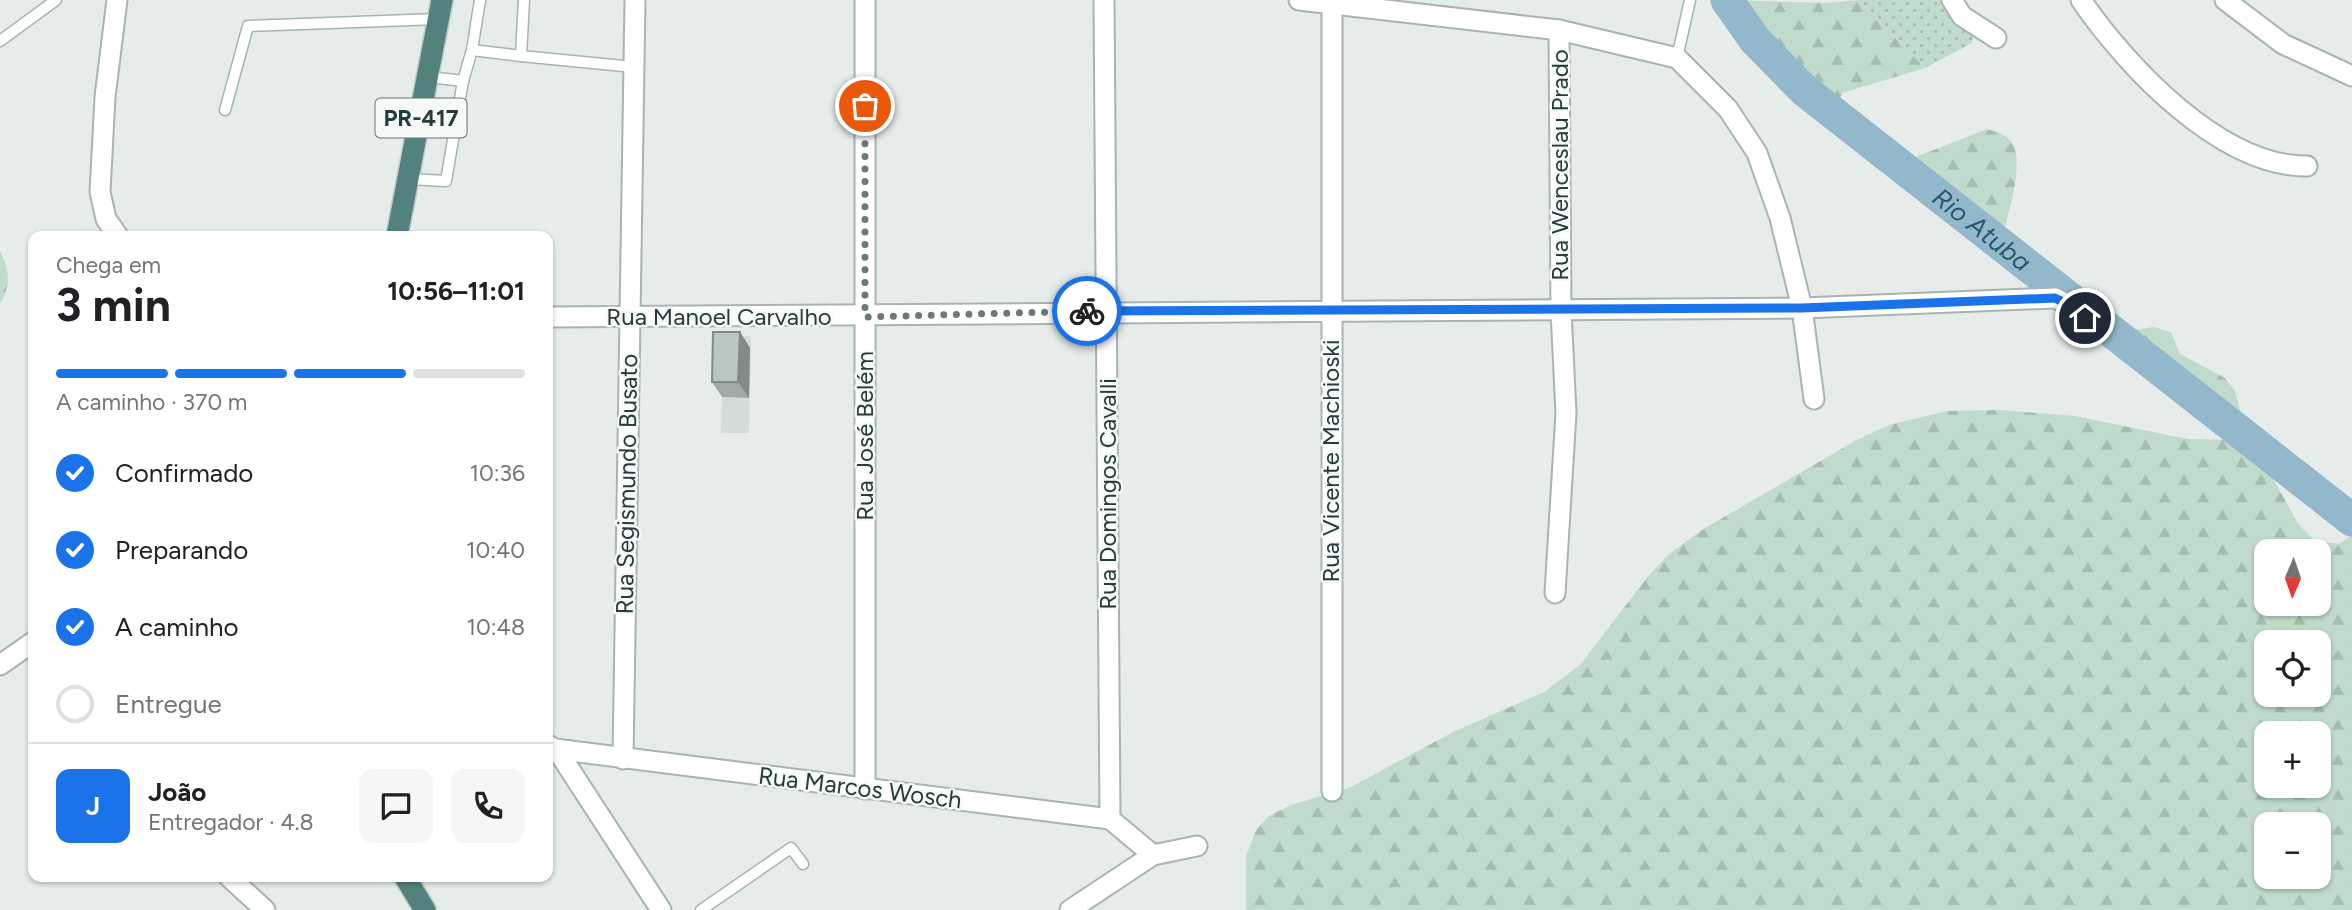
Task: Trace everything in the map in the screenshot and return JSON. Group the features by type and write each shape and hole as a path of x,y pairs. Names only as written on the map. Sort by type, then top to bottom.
{"highway":[{"name":"PR-417","path":"398,231 440,10"},
{"path":"408,882 425,910"}],"street":[{"path":"114,231 106,219 100,192 105,97 117,0"},
{"name":"Rua Segismundo Busato","path":"623,759 635,0"},
{"name":"Rua José Belém","path":"865,0 865,789"},
{"name":"Rua Domingos Cavalli","path":"1104,0 1110,819"},
{"path":"1299,0 1559,30 1677,58 1728,109 1757,153 1780,218 1802,308 1814,400"},
{"path":"1952,0 1962,16 1996,38"},
{"path":"2081,0 2132,64 2192,117 2260,158 2284,166 2307,166"},
{"path":"2225,0 2283,44 2352,76"},
{"name":"Rua Vicente Machioski","path":"1332,2 1332,791"},
{"name":"Rua Wenceslau Prado","path":"1555,593 1566,413 1561,311 1559,30"},
{"name":"Rua Manoel Carvalho","path":"553,317 865,317 1107,311 1802,308 2055,298 2073,307 2096,329"},
{"path":"0,665 28,645"},
{"name":"Rua Marcos Wosch","path":"553,747 623,759 1110,819"},
{"path":"553,750 661,910"},
{"path":"1110,819 1153,855"},
{"path":"1070,910 1153,855 1197,846"},
{"path":"234,882 265,910"}],"lane":[{"path":"0,41 56,0"},
{"path":"409,179 446,181 480,0"},
{"path":"521,56 524,0"},
{"path":"1677,58 1690,0"},
{"path":"225,110 248,26 440,10"},
{"path":"472,50 634,67"},
{"path":"429,77 463,81"},
{"path":"701,910 792,848 803,864"}],"shaded area":[{"path":"724,335 751,336 749,433 721,433"}],"green space":[{"path":"1732,0 1825,3 1858,0 1925,68 1842,93 1833,118 1781,72"},
{"path":"1858,0 1959,0 1977,18 1972,43 1925,68"},
{"path":"1987,129 2006,137 2014,147 2016,157 2015,182 2000,246 1895,165"},
{"path":"0,251 8,278 0,304"},
{"path":"2154,327 2171,332 2180,354 2225,378 2235,391 2247,427 2238,417 2119,332"},
{"path":"2001,410 2075,416 2187,439 2240,440 2248,428 2298,524 2313,539 2254,539 2254,616 2331,616 2331,543 2339,544 2352,535 2352,910 1246,910 1246,856 1256,830 1269,816 1291,805 1351,787 1453,732 1544,692 1580,665 1649,575 1669,554 1705,528 1855,441 1889,425 1947,411"}],"building":[{"path":"713,332 740,332 738,382 712,382"}],"waterway":[{"name":"Rio Atuba","path":"1727,0 1755,40 1804,90 2352,520"}],"way so far":[{"path":"865,106 865,317 1087,311"}],"route":[{"path":"1087,311 1802,308 2055,298 2073,307 2085,318"}]}
